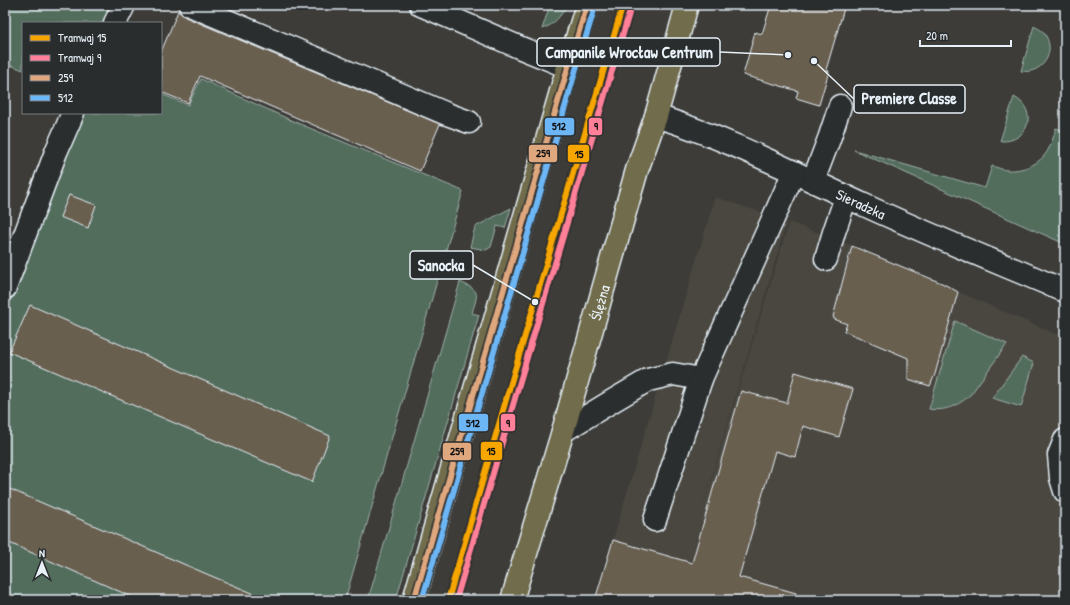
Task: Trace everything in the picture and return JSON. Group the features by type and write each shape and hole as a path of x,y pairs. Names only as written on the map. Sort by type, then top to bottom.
{"main road":[{"path":"414,600 568,66 587,5"},
{"name":"Ślężna","path":"512,600 563,432 635,177 656,116 687,5"}],"street":[{"path":"116,22 124,5"},
{"path":"190,5 469,122"},
{"path":"421,5 521,48 568,66"},
{"path":"655,520 701,379 803,177 829,139 840,106"},
{"path":"5,288 56,152 73,114"},
{"name":"Sieradzka","path":"656,116 731,144 888,216 1065,291"},
{"path":"826,259 846,197"},
{"path":"563,432 648,380 673,374 701,379"},
{"path":"1065,440 1059,455 1060,478 1065,491"}],"shaded area":[{"path":"715,197 787,221 699,520 789,222 853,246 1065,338 1065,600 595,600"}],"green space":[{"path":"5,5 116,5 109,22 22,22 22,70 5,63"},
{"path":"550,5 567,5 557,20 542,29"},
{"path":"1034,26 1043,31 1046,36 1049,43 1048,56 1045,62 1035,70 1021,71"},
{"path":"201,79 295,122 463,191 345,600 27,600 5,591 5,288 74,114 162,114 162,94 188,105"},
{"path":"1014,97 1022,103 1026,110 1028,117 1027,125 1018,137 1000,141"},
{"path":"1056,128 1065,131 1065,244 854,150 985,188 992,166 1005,170 1020,169 1033,165 1043,157 1052,142"},
{"path":"511,208 505,228 497,226 491,247 486,250 470,247 475,227"},
{"path":"460,282 475,290 476,301 472,313 479,315 396,600 368,600"},
{"path":"955,321 1007,344 967,398 952,407 935,410 929,409"},
{"path":"1022,357 1034,363 1021,407 992,398"}],"building":[{"path":"771,5 845,5 826,70 829,71 819,105 796,98 798,91 743,75 755,32 762,34"},
{"path":"178,11 185,17 440,124 420,171 200,76 188,103 162,92 162,50"},
{"path":"69,195 96,205 88,228 60,217"},
{"path":"852,246 944,284 958,292 935,374 930,386 908,379 908,358 844,331 847,324 834,319 833,317"},
{"path":"30,305 330,436 312,482 9,352"},
{"path":"795,372 853,389 839,437 803,426 795,457 775,451 739,577 796,593 795,600 595,600 613,540 692,563 741,391 787,403"},
{"path":"5,487 269,600 139,600 5,541"}],"tram line":[{"name":"15","path":"448,600 623,5"},
{"name":"9","path":"456,600 631,7"}],"transit line":[{"name":"259","path":"414,600 587,5"},
{"name":"512","path":"422,600 595,7"}],"place":[{"name":"Campanile Wrocław Centrum","path":"788,55"},
{"name":"Premiere Classe","path":"814,61"},
{"name":"Sanocka","path":"535,302"}]}
